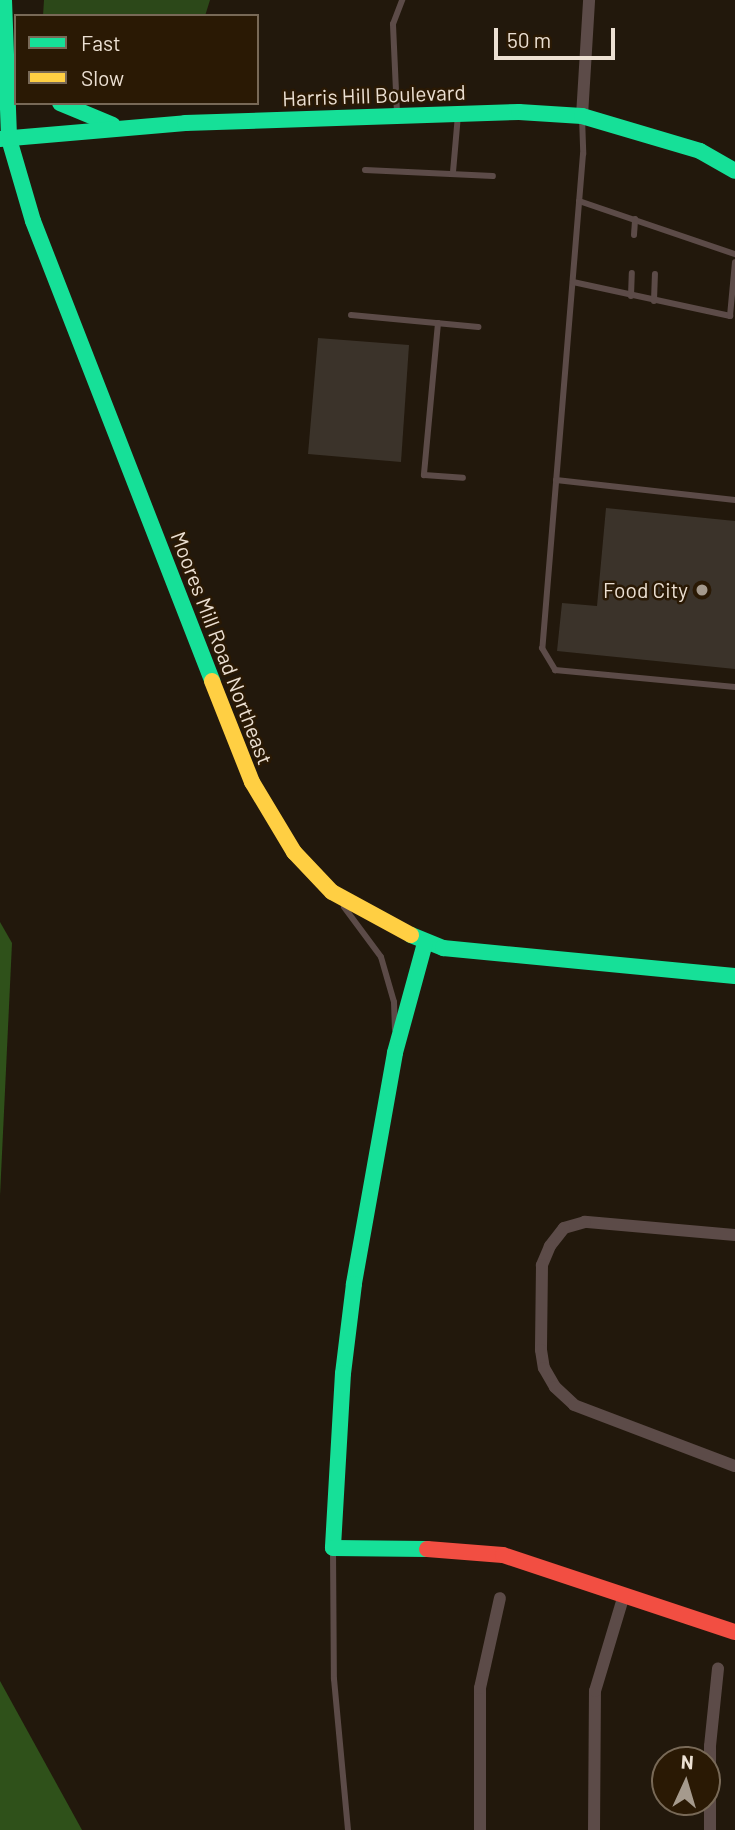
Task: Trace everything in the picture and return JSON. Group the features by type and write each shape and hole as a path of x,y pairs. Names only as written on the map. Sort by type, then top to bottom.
{"street":[{"name":"Moores Mill Road Northeast","path":"4,0 5,139 33,221 252,782 294,852 332,892 425,943 481,955 735,976"},
{"path":"582,116 589,0"},
{"path":"65,105 120,128"},
{"name":"Harris Hill Boulevard","path":"5,139 120,128 397,115 459,113 582,116 700,151 735,171"},
{"path":"425,943 395,1053 354,1284 343,1373 333,1548 451,1549 503,1555 735,1632"},
{"path":"735,1235 585,1222 565,1228 550,1246 542,1265 541,1350 544,1368 555,1387 574,1405 735,1466"},
{"path":"594,1830 595,1690 625,1595"},
{"path":"480,1830 480,1688 500,1598"},
{"path":"710,1830 710,1746 718,1668"}],"lane":[{"path":"397,115 393,24 402,0"},
{"path":"453,172 459,113"},
{"path":"582,116 573,282 542,648 547,662 555,670 735,687"},
{"path":"365,170 453,172 493,176"},
{"path":"579,201 735,254"},
{"path":"634,235 635,219"},
{"path":"658,237 659,228"},
{"path":"573,282 730,316 735,262"},
{"path":"631,296 632,273"},
{"path":"653,301 655,274"},
{"path":"351,315 478,327"},
{"path":"439,323 424,475 463,478"},
{"path":"556,480 735,500"},
{"path":"332,892 381,957 394,1002 395,1053"},
{"path":"333,1548 334,1679 348,1830"}],"green space":[{"path":"44,0 210,0 206,14 43,14"},
{"path":"0,922 12,943 0,1196"},
{"path":"0,1681 82,1830 0,1830"}],"building":[{"path":"318,338 409,345 401,462 308,454"},
{"path":"606,508 735,521 735,669 557,651 562,603 597,606"}],"traffic: fast":[{"path":"4,0 9,139 33,221 212,681"},
{"path":"65,105 113,125"},
{"path":"0,139 185,123 519,112 582,116 700,151 735,171"},
{"path":"411,935 443,948 735,976"},
{"path":"425,943 395,1053 354,1284 343,1373 333,1548 427,1549"}],"traffic: slow":[{"path":"212,681 252,782 294,852 332,892 411,935"}],"traffic: jam":[{"path":"427,1549 503,1555 735,1632"}],"place":[{"name":"Food City","path":"702,590"}]}
